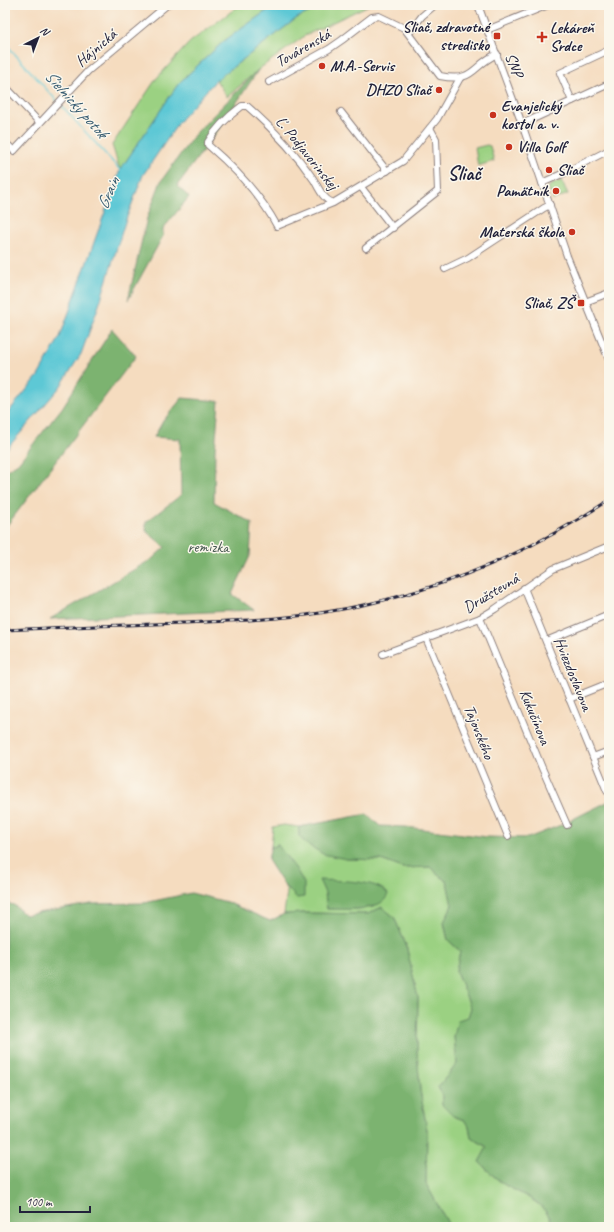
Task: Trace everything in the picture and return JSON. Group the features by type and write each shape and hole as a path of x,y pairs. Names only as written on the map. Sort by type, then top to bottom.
{"street":[{"name":"Hájnická","path":"5,142 14,151 39,122 98,62 167,5"},
{"path":"409,33 422,16 435,5"},
{"name":"SNP","path":"478,5 522,124 567,256 609,360"},
{"path":"487,30 548,5"},
{"name":"Továrenská","path":"269,82 329,49 372,17 379,16 404,28 409,33 438,75 448,78 460,78"},
{"path":"572,101 560,73 609,50"},
{"path":"333,203 387,171 407,157 430,128 460,78 470,73 497,54"},
{"path":"522,124 609,84"},
{"path":"5,86 39,122"},
{"name":"Ľ. Podjavorinskej","path":"242,106 247,106 274,126 301,162 326,200 333,203 278,226 251,187 237,171 208,145 208,142 236,110 242,106"},
{"path":"341,112 387,171"},
{"path":"366,248 438,191 436,139 430,128"},
{"path":"542,183 564,174 609,150"},
{"path":"361,187 393,228"},
{"path":"446,269 468,258 550,205"},
{"path":"585,302 609,293"},
{"name":"Družstevná","path":"383,654 480,618 553,569 609,546"},
{"name":"Hviezdoslavova","path":"524,588 607,792"},
{"path":"546,641 609,615"},
{"name":"Kukučínova","path":"480,618 567,825"},
{"name":"Tajovského","path":"426,638 508,836"},
{"path":"569,699 609,683"},
{"path":"593,757 609,751"}],"green space":[{"path":"240,5 275,5 224,41 179,83 120,170 112,145 156,79 190,42"},
{"path":"324,5 369,5 306,35 259,69 227,97 216,80 297,18"},
{"path":"259,69 223,123 177,186 189,197 163,229 163,236 128,300 147,218 161,181 195,134"},
{"path":"487,145 490,146 494,161 478,166 475,148"},
{"path":"561,180 568,194 553,200 548,187"},
{"path":"112,329 136,356 5,528 5,471 18,463 62,408"},
{"name":"remizka","path":"182,398 219,401 215,451 214,502 252,523 250,556 232,594 254,610 50,619 152,559 165,547 146,531 146,522 181,495 180,439 154,437 163,421"},
{"path":"609,801 609,1227 554,1227 546,1211 540,1205 505,1185 479,1162 487,1147 471,1137 469,1126 464,1120 453,1116 442,1105 442,1095 438,1087 457,1064 454,1037 458,1020 468,1017 471,1008 456,971 460,951 448,940 444,922 452,905 447,882 430,867 403,868 381,860 346,859 323,854 305,843 299,836 299,827 367,814 380,826 406,827 487,837 528,838 561,825"},
{"path":"284,825 299,827 299,836 346,859 381,860 403,868 430,867 447,882 452,905 444,923 448,940 460,951 456,971 471,1008 468,1017 454,1037 457,1064 438,1087 442,1095 442,1105 453,1116 464,1120 469,1126 471,1137 488,1148 479,1162 502,1183 540,1206 546,1212 554,1227 450,1227 426,1184 427,1130 420,1090 417,1051 418,998 406,945 394,917 382,907 368,914 284,914 287,892 284,885 297,898 277,844 275,847 271,846 273,827","holes":["325,893 374,907 357,909 327,909"]},
{"path":"277,844 296,869 304,883 304,897 297,898 284,885 268,860 271,846 275,847"},
{"path":"319,880 366,883 383,889 388,894 384,900 370,907 361,909 327,909 325,893"},
{"path":"191,893 227,902 270,921 284,914 368,914 382,907 394,917 406,945 418,998 417,1051 420,1090 427,1130 426,1184 450,1227 5,1227 5,903 14,905 25,915 91,904 144,903"}],"water":[{"path":"275,5 324,5 297,18 216,80 181,119 143,175 125,222 99,305 81,354 60,387 5,451 5,416 38,376 60,337 120,170 179,83 224,41"}],"waterway":[{"name":"Sielnický potok","path":"5,43 57,101"},
{"name":"Sielnický potok","path":"60,104 121,171"}],"railway":[{"path":"5,630 268,619 320,613 359,606 434,586 507,557 542,540 609,500"}],"place":[{"name":"Sliač, zdravotné stredisko","path":"497,36"},
{"name":"Lekáreň Srdce","path":"542,37"},
{"name":"M.A.-Servis","path":"322,66"},
{"name":"DHZO Sliač","path":"439,90"},
{"name":"Evanjelický kostol a. v.","path":"493,115"},
{"name":"Villa Golf","path":"509,147"},
{"name":"Sliač","path":"549,170"},
{"name":"Pamätník","path":"556,191"},
{"name":"Materská škola","path":"572,232"},
{"name":"Sliač, ZŠ","path":"581,303"}],"district":[{"name":"Sliač","path":"464,173"}],"water label":[{"name":"Grain","path":"108,193"}]}
